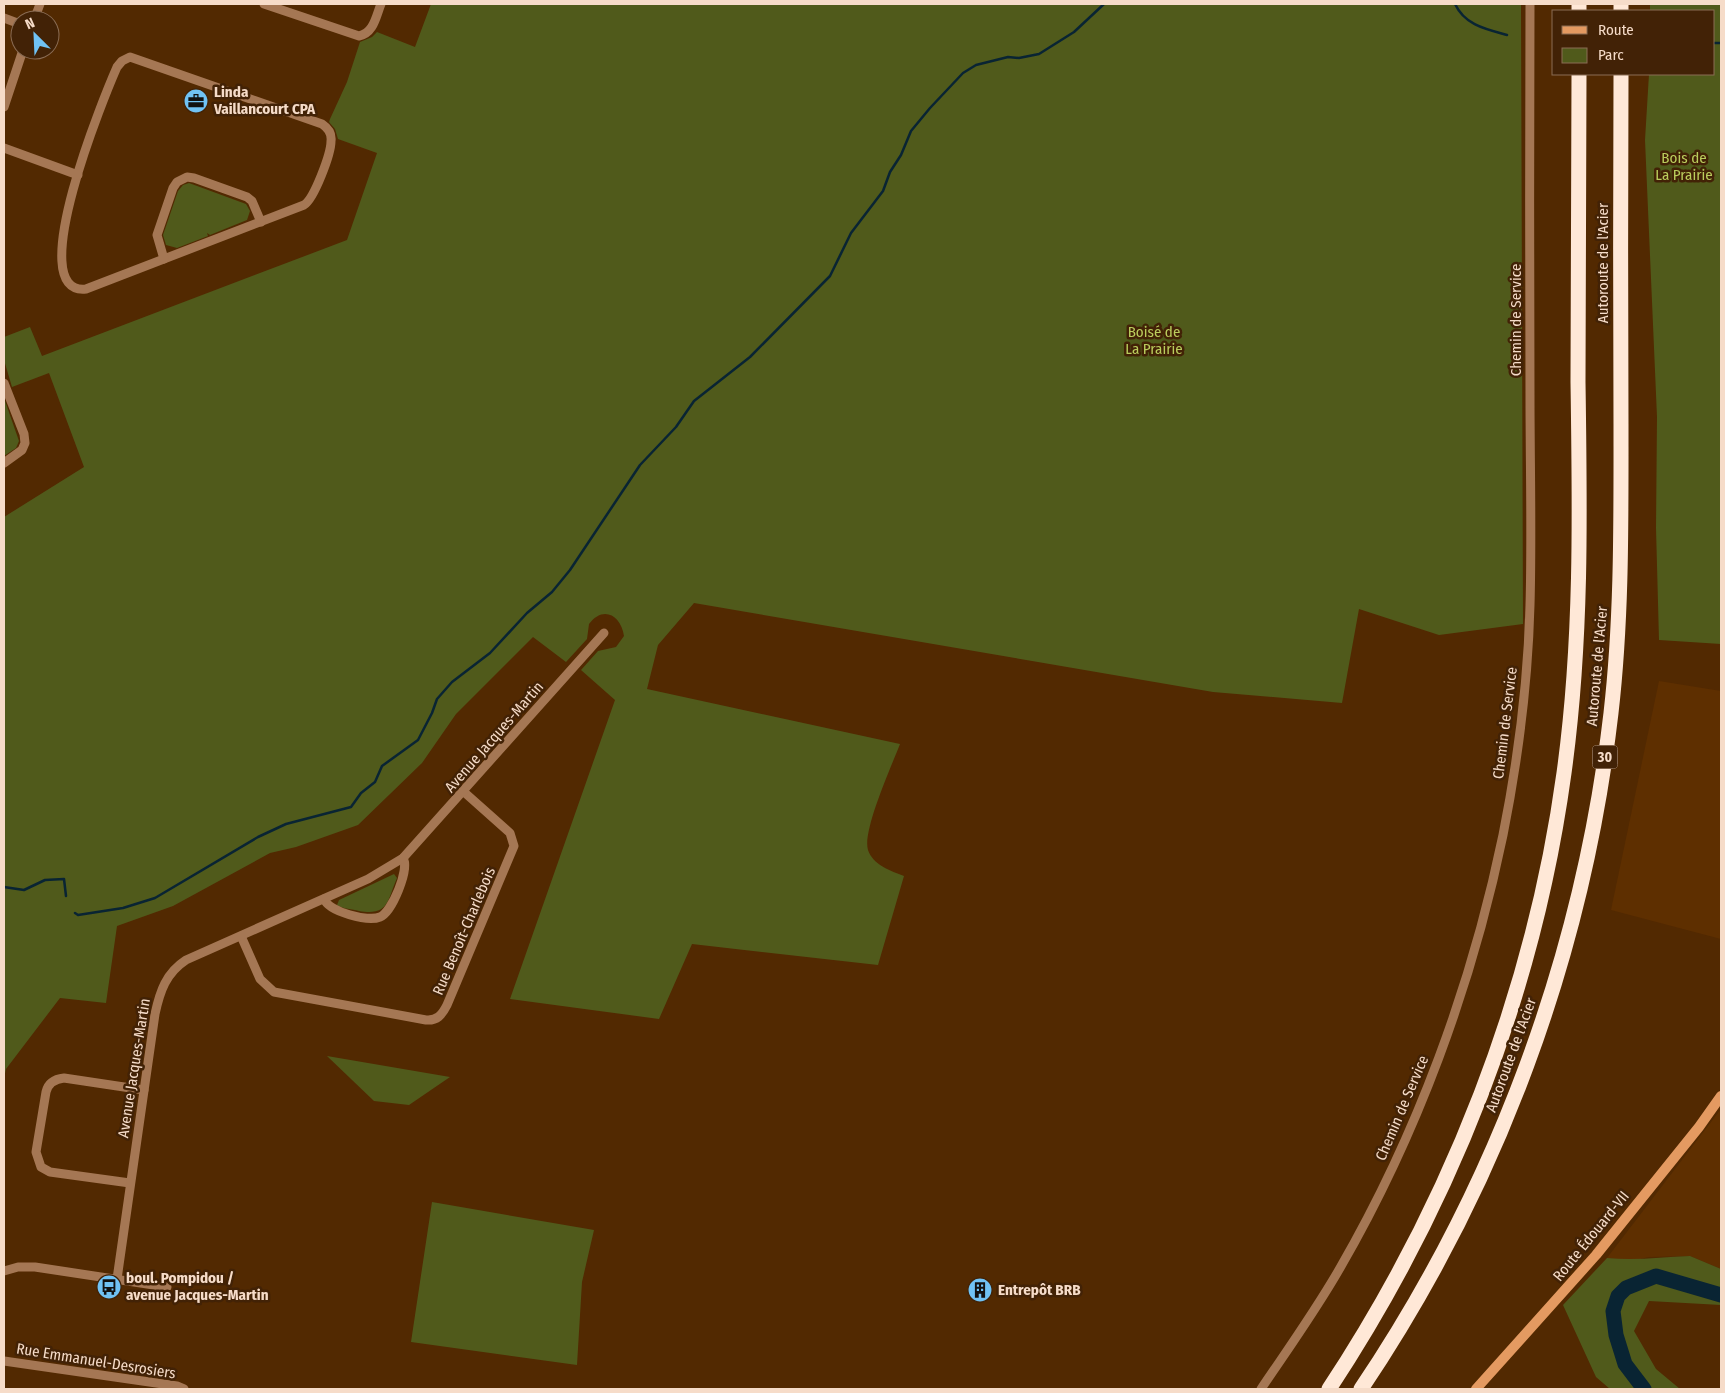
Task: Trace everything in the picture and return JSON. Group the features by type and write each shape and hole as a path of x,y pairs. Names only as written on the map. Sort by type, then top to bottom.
{"highway":[{"name":"Autoroute de l'Acier","path":"1329,1389 1375,1316 1405,1263 1439,1193 1470,1122 1495,1058 1519,981 1541,898 1554,834 1569,734 1578,619 1579,75"},
{"name":"Autoroute de l'Acier","path":"1361,1389 1434,1271 1467,1207 1503,1126 1553,991 1589,849 1609,732 1620,601 1621,75"}],"main road":[{"name":"Route Édouard-VII","path":"1476,1389 1596,1255 1691,1138 1721,1096"}],"street":[{"path":"264,4 280,7 359,36 366,34 371,28 381,4"},
{"name":"Chemin de Service","path":"1261,1389 1338,1272 1375,1202 1398,1153 1435,1065 1461,992 1481,927 1503,833 1519,730 1530,607 1530,4"},
{"path":"138,58 322,124 329,130 330,146 310,201 261,222 86,289 78,289 71,285 64,270 63,236 67,209 117,67 126,59 138,58"},
{"path":"4,107 20,60"},
{"path":"4,148 78,174"},
{"path":"164,259 157,240 158,231 173,188 184,178 194,178 248,197 252,201 261,222"},
{"path":"4,383 24,434 24,444 19,453 4,463"},
{"name":"Avenue Jacques-Martin","path":"117,1280 155,1014 166,980 186,960 377,875 403,858 464,792 604,633"},
{"name":"Rue Benoît-Charlebois","path":"241,936 260,980 274,992 426,1020 436,1020 444,1012 514,846 510,833 464,792"},
{"path":"324,899 328,906 336,911 372,918 381,916 389,910 401,884 406,868 403,858"},
{"path":"130,1183 50,1172 38,1163 36,1152 47,1087 54,1081 64,1078 144,1090"},
{"path":"4,1271 25,1266 167,1287"},
{"name":"Rue Emmanuel-Desrosiers","path":"4,1361 177,1386 184,1389"}],"shaded area":[{"path":"1659,681 1721,691 1721,939 1611,910"},
{"path":"1721,1109 1721,1269 1690,1256 1649,1257 1632,1261 1607,1258"}],"green space":[{"name":"Boisé de La Prairie","path":"431,4 1521,4 1523,624 1439,635 1359,609 1342,703 1213,692 694,603 658,645 647,689 900,744 873,814 867,841 870,855 878,864 904,876 878,965 692,944 659,1019 510,999 615,700 581,670 598,651 616,647 624,636 615,618 611,615 600,615 589,624 587,639 566,662 533,637 456,714 422,763 358,825 296,847 270,853 173,906 117,926 106,1003 60,998 6,1069 4,1078 4,517 84,467 49,373 12,387 4,360 4,337 30,327 42,356 347,240 377,153 338,139 335,129 329,122 330,119 347,82 360,42 372,37 377,32 415,47"},
{"name":"Bois de La Prairie","path":"1650,4 1721,4 1721,644 1659,640 1656,528 1657,417 1645,140 1649,75 1715,75 1715,10 1650,10"},
{"path":"189,183 246,204 250,211 247,220 210,235 207,233 208,236 177,248 166,245 163,235 178,191 183,185"},
{"path":"4,398 19,441 16,448 4,456"},
{"path":"394,874 397,878 386,905 382,909 369,912 337,905 339,900"},
{"path":"327,1056 450,1077 409,1105 374,1101"},
{"path":"432,1202 594,1230 582,1282 577,1365 411,1342"},
{"path":"1690,1256 1721,1269 1721,1305 1649,1301 1634,1331 1656,1369 1680,1389 1610,1389 1596,1377 1563,1305 1607,1258 1638,1259"}],"waterway":[{"path":"75,913 78,915 123,908 155,898 258,837 286,824 351,807 361,793 375,782 382,766 418,740 437,699 452,682 490,653 527,613 552,592 570,570 640,465 676,427 694,401 750,357 830,276 851,233 883,191 890,172 901,155 911,131 930,108 963,73 976,65 1008,57 1019,58 1039,54 1074,32 1104,4"},
{"path":"1455,4 1464,17 1476,25 1507,35"},
{"path":"1715,43 1721,43"},
{"path":"4,887 24,890 45,880 64,879 66,896"},
{"path":"1644,1389 1625,1364 1616,1335 1613,1311 1618,1296 1626,1288 1656,1276 1721,1295"}],"place":[{"name":"Linda Vaillancourt CPA","path":"196,101"},
{"name":"boul. Pompidou / avenue Jacques-Martin","path":"109,1287"},
{"name":"Entrepôt BRB","path":"980,1290"}]}
